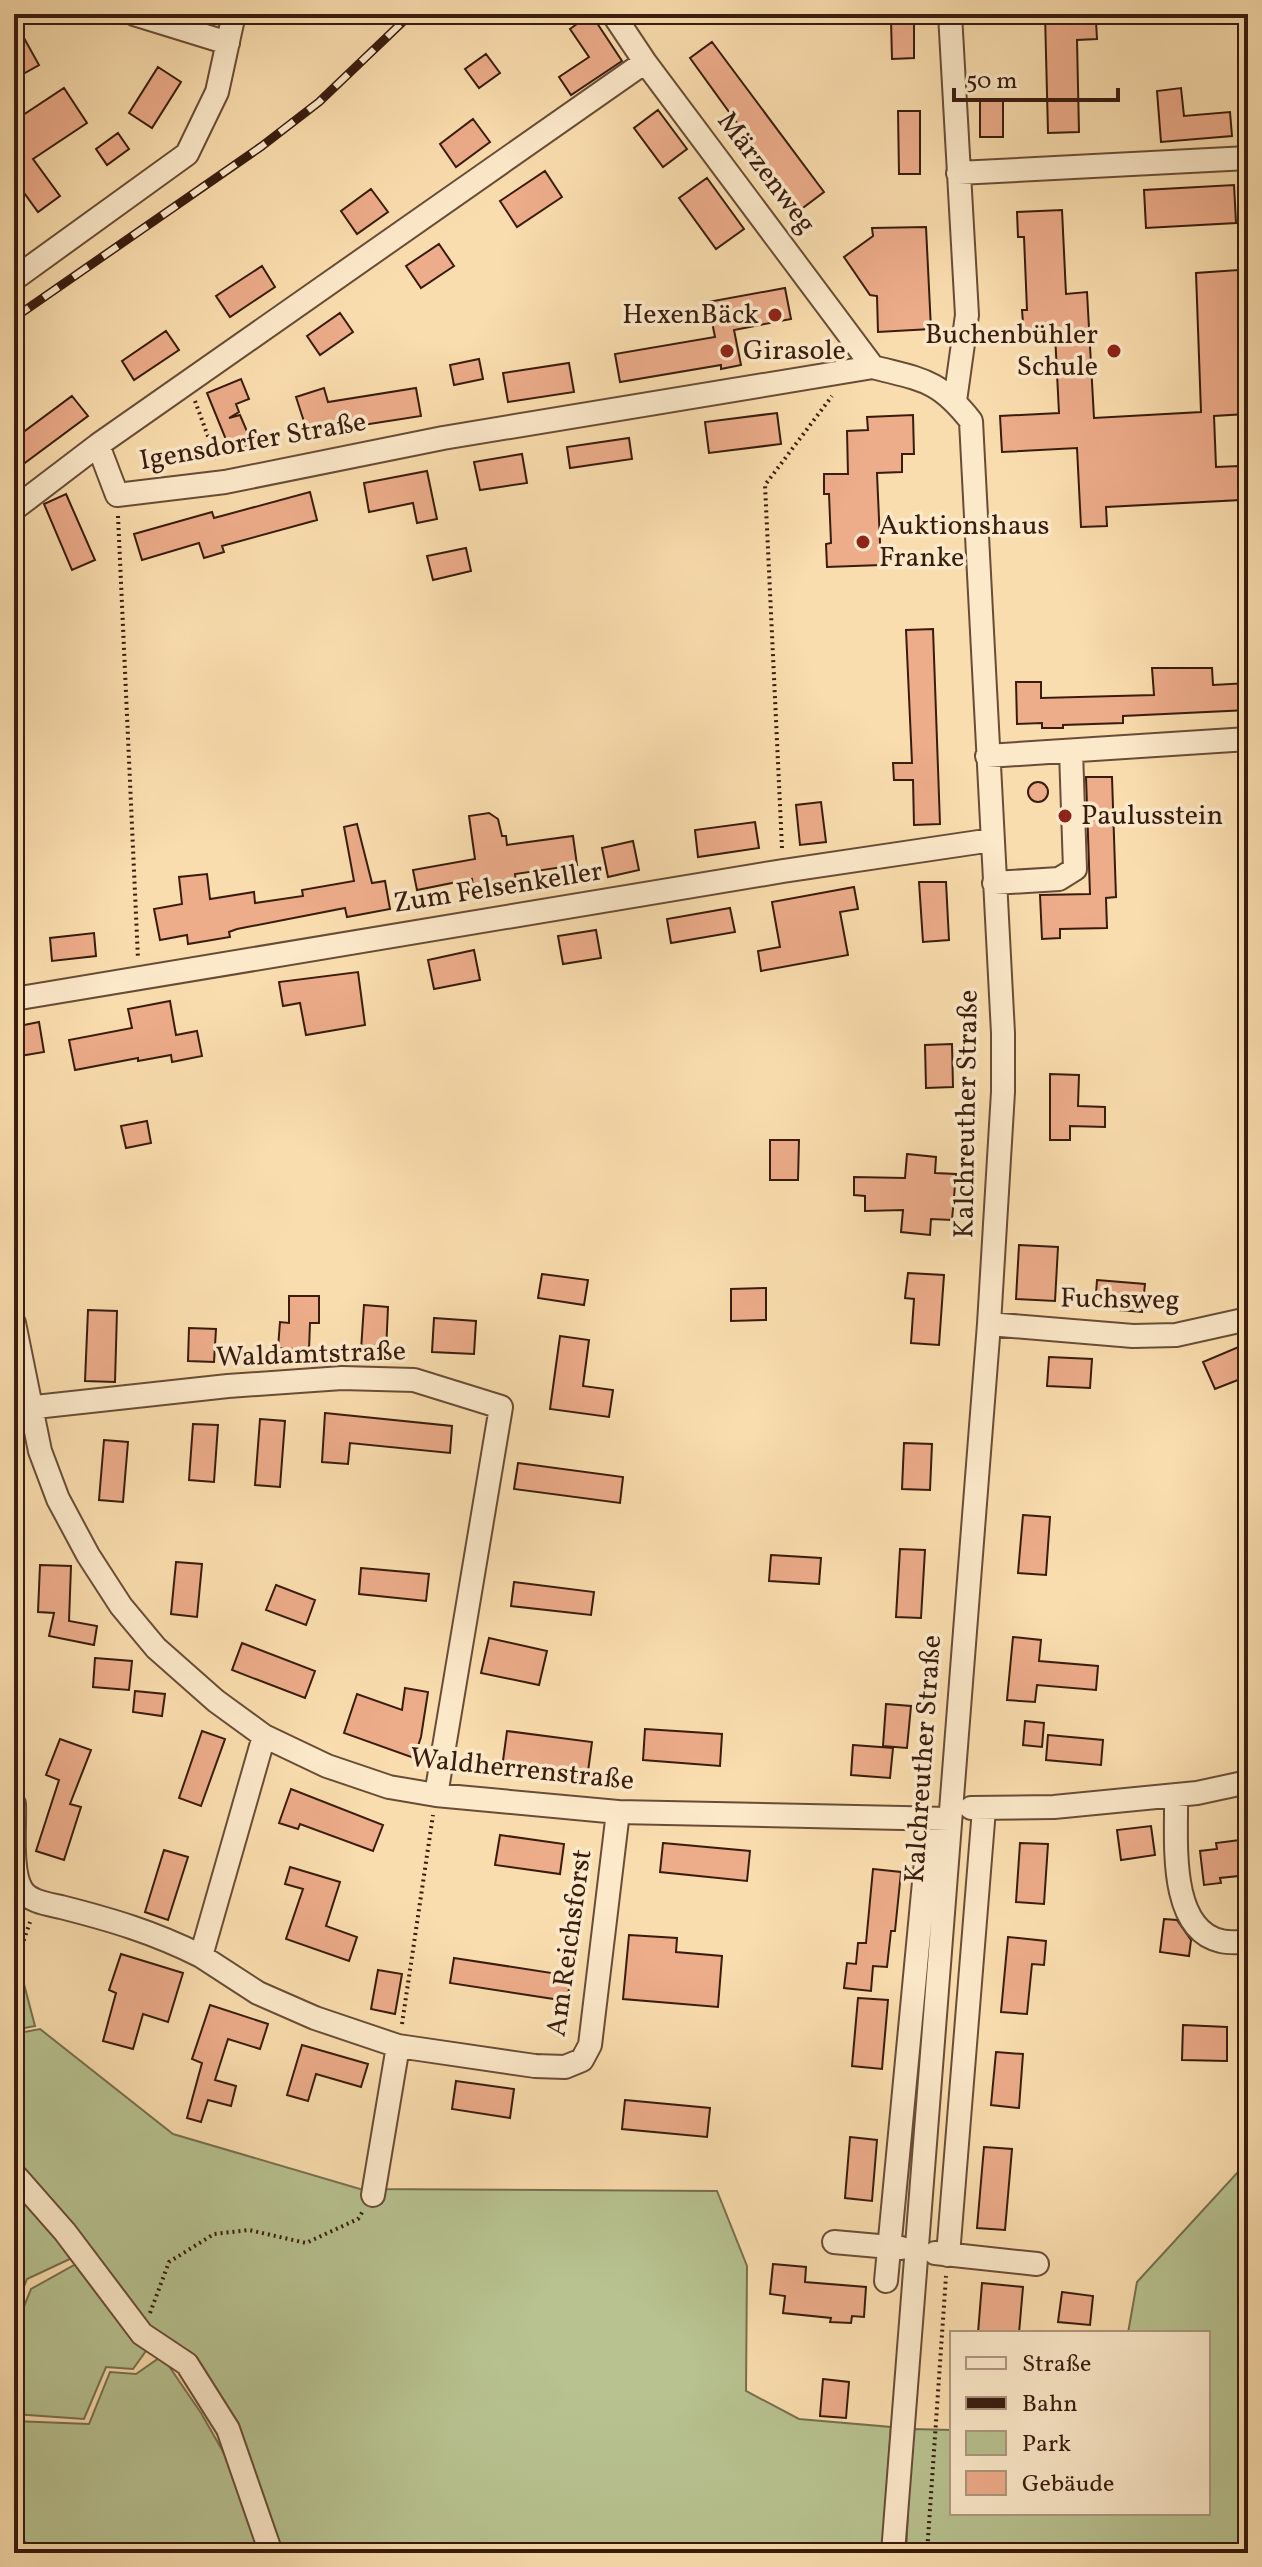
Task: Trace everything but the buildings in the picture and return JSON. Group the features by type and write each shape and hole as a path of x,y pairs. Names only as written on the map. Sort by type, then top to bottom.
{"street":[{"path":"134,14 228,43"},
{"path":"14,279 187,154 217,92 234,14"},
{"name":"Märzenweg","path":"613,14 645,62 873,367"},
{"path":"873,367 933,384 955,401 967,315 950,14"},
{"name":"Igensdorfer Straße","path":"645,62 98,445 117,495 225,482 443,438 873,367"},
{"path":"958,173 1248,158"},
{"name":"Kalchreuther Straße","path":"893,2553 943,1815 989,1324 1003,1092 1003,1033 971,421 955,401"},
{"path":"14,509 98,445"},
{"path":"987,756 1248,739"},
{"path":"994,883 1059,879 1075,869 1071,751"},
{"name":"Zum Felsenkeller","path":"14,999 783,871 992,840"},
{"name":"Fuchsweg","path":"989,1324 1133,1336 1176,1335 1248,1319"},
{"name":"Waldherrenstraße","path":"14,1323 22,1408 58,1499 88,1555 121,1606 156,1648 216,1701 264,1736 327,1766 389,1787 436,1795 618,1812 943,1815 984,1809 1054,1807 1176,1795 1248,1782"},
{"name":"Waldamtstraße","path":"22,1408 228,1386 342,1378 414,1380 501,1407 436,1795"},
{"path":"201,1956 264,1736"},
{"path":"1176,1795 1178,1887 1186,1909 1197,1928 1220,1941 1247,1942"},
{"path":"14,1804 16,1871 22,1891 37,1901"},
{"path":"948,2255 984,1809"},
{"name":"Am Reichsforst","path":"37,1901 158,1934 201,1956 258,1993 315,2018 398,2046 535,2066 565,2067 582,2060 590,2045 618,1812"},
{"path":"886,2281 943,1815"},
{"path":"373,2195 398,2046"},
{"path":"14,2174 65,2232 142,2334 187,2364 228,2429 271,2553"},
{"path":"834,2242 1037,2264"}],"path":[{"path":"783,871 765,485 837,389 835,373"},
{"path":"187,380 225,482"},
{"path":"117,495 139,978"},
{"path":"398,2046 436,1795"},
{"path":"14,1969 37,1901"},
{"path":"142,2334 169,2262 214,2234 249,2230 306,2243 358,2219 373,2195"},
{"path":"927,2553 948,2255"}],"green space":[{"path":"14,1946 35,2026 14,2030"},
{"path":"40,2029 173,2134 360,2189 717,2191 747,2266 746,2391 799,2419 891,2427 882,2553 281,2553 234,2431 14,2165 14,2034"},
{"path":"1248,2161 1248,2553 906,2553 912,2429 950,2430 950,2515 1210,2515 1210,2331 1128,2331 1137,2282"},
{"path":"14,2179 74,2257 27,2279 14,2312"},
{"path":"76,2264 148,2348 133,2369 106,2367 84,2419 14,2414 14,2331 31,2289"},
{"path":"162,2356 201,2413 237,2476 260,2553 39,2553 14,2533 14,2421 89,2424 110,2372 136,2374"}],"railway":[{"path":"14,318 262,146 319,102 411,14"}],"place":[{"name":"HexenBäck","path":"775,315"},
{"name":"Girasole","path":"727,351"},
{"name":"Buchenbühler Schule","path":"1114,351"},
{"name":"Auktionshaus Franke","path":"863,542"},
{"name":"Paulusstein","path":"1065,816"}]}
